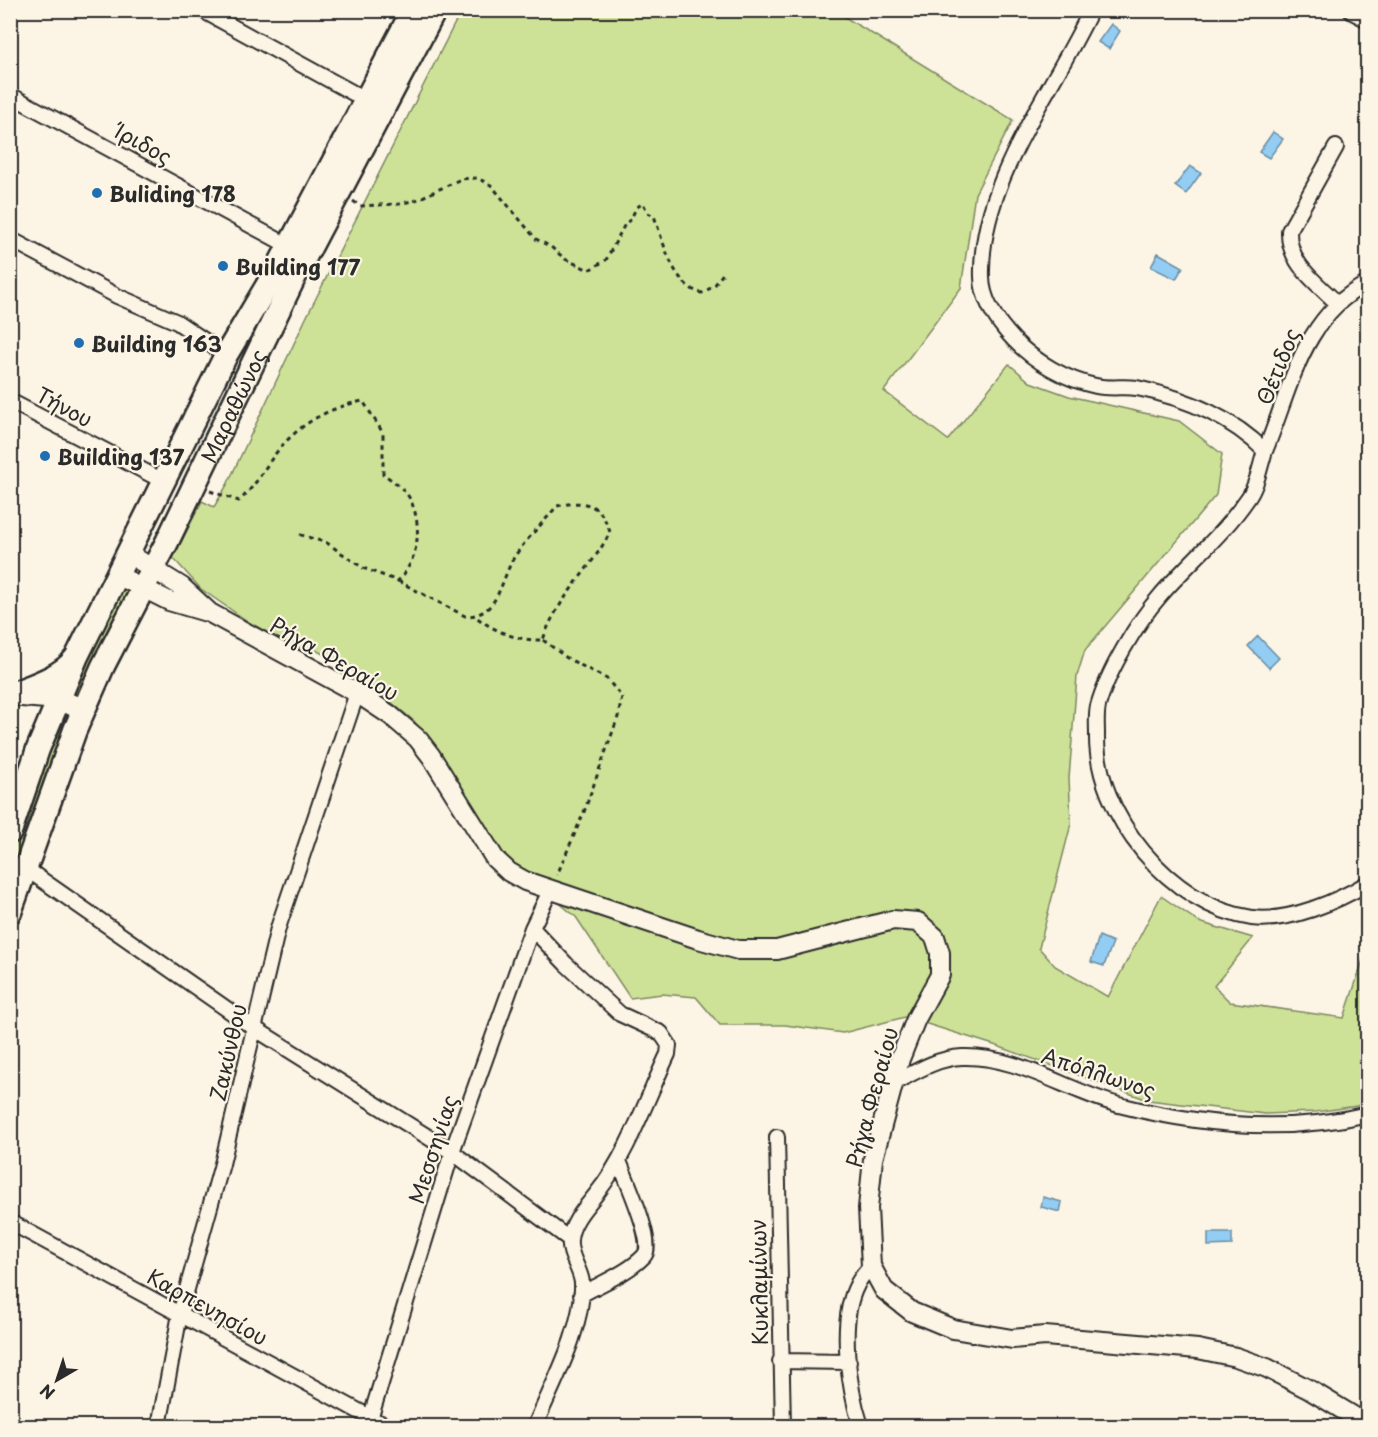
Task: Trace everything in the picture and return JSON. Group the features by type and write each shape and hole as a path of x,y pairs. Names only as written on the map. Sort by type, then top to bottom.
{"main road":[{"name":"Μαραθώνος","path":"10,832 58,699 77,656 226,355 289,246 413,10"},
{"name":"Μαραθώνος","path":"10,912 84,710 294,278 435,10"},
{"path":"11,694 68,667 77,656"},
{"path":"11,694 58,699 84,710"}],"street":[{"path":"202,10 366,100"},
{"path":"1091,10 1003,174 985,227 981,278 989,306 1005,331 1027,353 1058,371 1081,382 1099,387 1135,388 1215,412 1245,431 1266,451"},
{"path":"1353,10 1368,18"},
{"name":"Ίριδος","path":"10,95 289,246"},
{"path":"1336,147 1289,231 1289,246 1294,260 1338,304"},
{"path":"10,239 117,296 177,322 226,355"},
{"name":"Θέτιδος","path":"1368,284 1338,304 1311,334 1298,361 1250,496 1213,543 1159,596 1120,654 1098,708 1097,744 1100,768 1108,797 1135,844 1158,868 1221,909 1253,918 1277,916 1340,900 1368,883"},
{"name":"Τήνου","path":"10,401 165,482"},
{"path":"129,554 182,587 210,612"},
{"path":"118,576 169,601 210,612"},
{"name":"Ρήγα Φεραίου","path":"210,612 357,693 390,715 418,740 442,772 495,859 509,872 550,889 738,950 777,950 883,922 918,922 935,937 940,953 940,975 916,1019 900,1059 873,1160 868,1208 871,1266 884,1290 912,1312 953,1329 1012,1339 1045,1336 1141,1343 1198,1349 1236,1357 1267,1368 1310,1390 1368,1425"},
{"name":"Ζακύνθου","path":"159,1426 180,1314 222,1164 278,928 357,693"},
{"path":"25,868 254,1028 452,1152 569,1239"},
{"name":"Μεσσηνίας","path":"370,1422 452,1152 532,928 550,889"},
{"path":"532,928 566,964 620,1014 661,1033 669,1045 668,1054 619,1161 598,1192 584,1207 569,1239 572,1255 582,1281 579,1315 536,1426"},
{"name":"Απόλλωνος","path":"894,1083 923,1067 962,1057 1008,1064 1116,1104 1182,1119 1257,1126 1368,1114"},
{"name":"Κυκλαμίνων","path":"777,1137 783,1426"},
{"path":"581,1295 632,1265 646,1255 648,1248 641,1218 619,1161"},
{"name":"Καρπενησίου","path":"10,1222 180,1314 370,1422 386,1426"},
{"path":"861,1426 852,1397 847,1339 850,1309 856,1285 871,1266"},
{"path":"780,1361 849,1362"}],"path":[{"path":"339,192 360,206 399,204 416,200 461,179 477,178 491,185 536,239 551,247 565,259 590,270 606,260 625,224 631,219 636,208 643,203 648,213 654,216 678,274 692,291 702,292 714,286 724,273"},
{"path":"194,485 239,501 254,488 276,453 303,423 346,404 363,401 371,410 383,433 383,474 410,499 416,523 416,552 407,572 398,581"},
{"path":"298,534 327,543 363,568 398,581 465,616 475,616 488,610 502,587 516,554 557,506 581,502 593,506 605,518 610,532 602,549 549,621 543,640"},
{"path":"475,616 490,628 525,641 543,640 560,653 607,679 622,697 618,717 584,812 550,889"}],"green space":[{"path":"461,11 835,11 1013,120 975,194 961,288 884,391 948,440 1009,364 1030,382 1069,396 1179,421 1222,454 1216,495 1085,650 1077,676 1069,778 1071,824 1039,948 1055,966 1108,997 1161,896 1199,922 1253,938 1214,986 1230,1002 1344,1018 1367,948 1367,1101 1357,1106 1315,1112 1265,1114 1148,1100 997,1046 905,1017 843,1033 785,1025 720,1025 696,997 662,994 630,998 576,917 499,852 453,776 414,721 352,670 314,649 285,647 201,589 173,558 202,501 214,507 227,485 307,316"},
{"path":"125,588 130,591 77,697 74,696 72,694 86,658 121,591"},
{"path":"62,719 67,721 16,868 11,867 11,858 27,803"}],"water":[{"path":"1111,24 1120,31 1109,49 1098,42"},
{"path":"1273,132 1283,139 1269,158 1259,152"},
{"path":"1190,166 1201,173 1186,194 1175,186"},
{"path":"1158,253 1183,267 1176,279 1151,267"},
{"path":"1258,636 1279,658 1269,668 1248,646"},
{"path":"1099,936 1113,942 1104,966 1091,962"},
{"path":"1043,1197 1062,1202 1060,1212 1041,1207"},
{"path":"1208,1233 1232,1233 1232,1245 1208,1246"}],"place":[{"name":"Buliding 178","path":"97,193"},
{"name":"Building 177","path":"223,266"},
{"name":"Building 163","path":"79,343"},
{"name":"Building 137","path":"45,456"}]}
